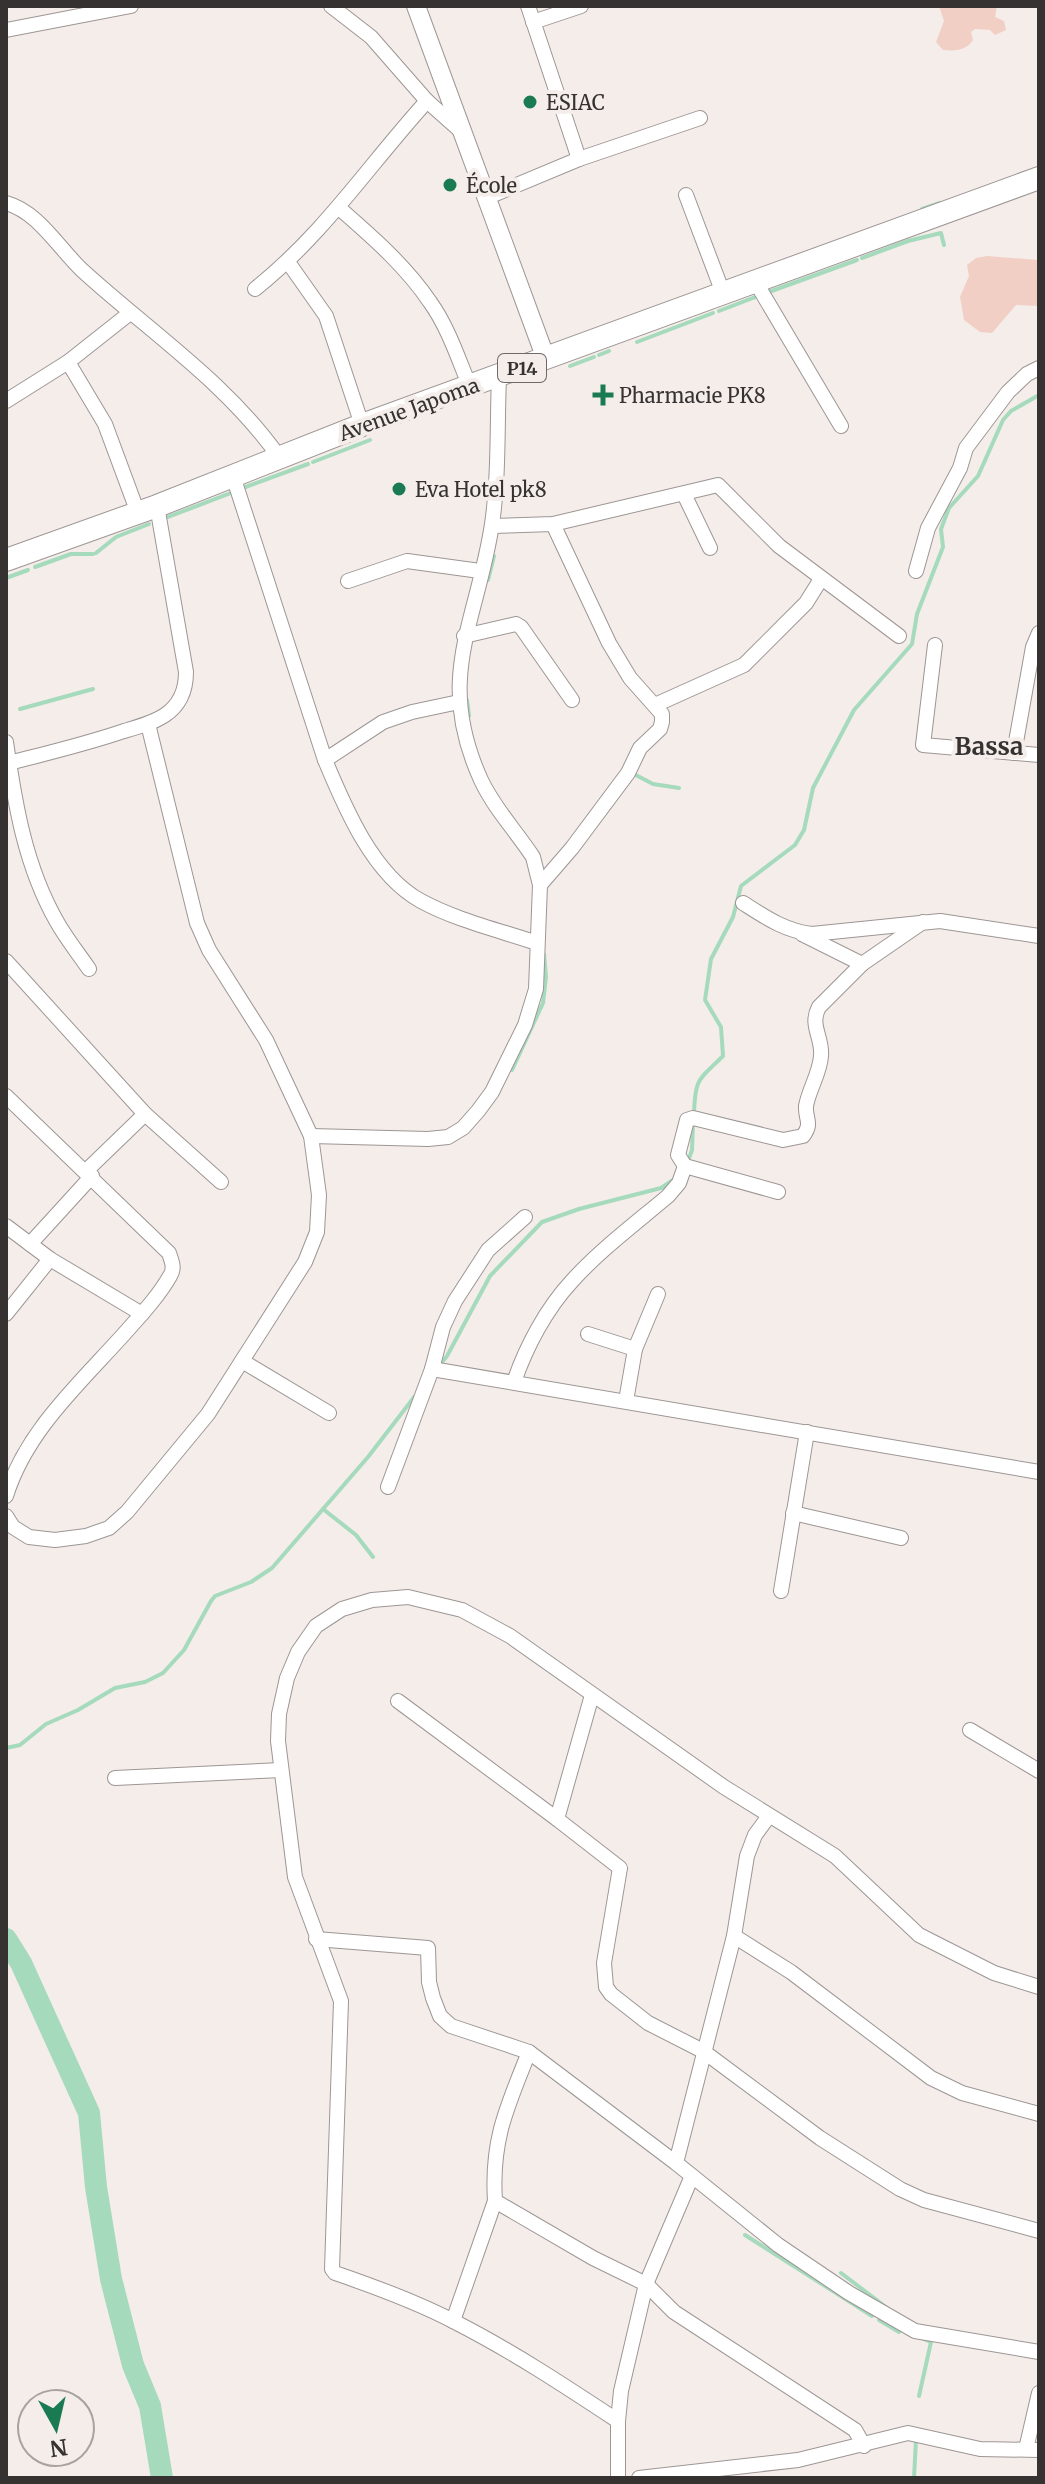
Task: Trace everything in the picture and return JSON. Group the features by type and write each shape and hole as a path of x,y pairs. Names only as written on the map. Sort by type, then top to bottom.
{"main road":[{"name":"Avenue Japoma","path":"6,560 148,510 362,425 1039,178"}],"street":[{"path":"6,30 131,6"},
{"path":"331,6 371,37 427,101 464,134"},
{"path":"416,6 546,359"},
{"path":"528,6 579,159"},
{"path":"533,22 581,6"},
{"path":"255,289 288,262 339,208 427,101"},
{"path":"488,197 579,159 700,118"},
{"path":"686,195 723,293"},
{"path":"7,201 31,216 74,263 232,398 279,457"},
{"path":"339,208 399,264 432,304 470,387"},
{"path":"288,262 326,316 362,425"},
{"path":"755,281 841,426"},
{"path":"6,401 68,362 130,313"},
{"path":"9,763 90,743 148,724 166,715 186,688 186,672 148,510 105,424 68,362"},
{"path":"916,571 928,528 960,468 966,448 1008,392 1027,374 1039,368"},
{"path":"311,1136 448,1137 463,1128 492,1092 532,1007 536,989 540,885 533,857 482,783 470,751 459,702 464,636 492,526 499,377"},
{"path":"233,476 325,760 363,839 391,877 419,900 537,943"},
{"path":"492,526 553,524 714,485 721,486 754,523 821,579 899,636"},
{"path":"684,494 710,548"},
{"path":"540,885 628,773 640,748 660,729 662,714 630,678 609,643 553,524"},
{"path":"348,581 407,561 480,571"},
{"path":"655,705 744,665 806,603 821,579"},
{"path":"464,636 510,624 521,627 572,700"},
{"path":"1014,753 1037,643"},
{"path":"935,645 923,745 1039,755"},
{"path":"325,760 383,722 459,702"},
{"path":"6,1516 13,1527 29,1537 55,1540 86,1536 109,1528 127,1512 208,1414 305,1262 317,1232 319,1195 311,1136 266,1040 209,950 197,923 148,724"},
{"path":"6,742 19,823 35,874 57,922 89,969"},
{"path":"743,903 784,928 805,935 862,964"},
{"path":"784,928 812,934 923,922 956,922 1039,936"},
{"path":"778,1192 685,1166 678,1155 690,1118 783,1140 803,1136 810,1124 806,1105 822,1053 814,1015 862,964 923,922"},
{"path":"6,961 145,1114 221,1182"},
{"path":"6,1096 169,1253 173,1264 172,1274 142,1314 76,1386 27,1448 17,1464 6,1496"},
{"path":"30,1244 145,1114"},
{"path":"514,1382 528,1348 564,1290 580,1272 668,1196 679,1183 685,1166"},
{"path":"388,1487 432,1369 443,1327 455,1301 488,1250 525,1217"},
{"path":"6,1226 50,1259 142,1314"},
{"path":"9,1303 50,1259"},
{"path":"626,1401 635,1349 658,1294"},
{"path":"588,1334 635,1349"},
{"path":"242,1361 329,1413"},
{"path":"432,1369 1039,1472"},
{"path":"781,1591 807,1432"},
{"path":"793,1513 901,1538"},
{"path":"618,2421 554,2379 453,2321 390,2292 335,2273 332,2269 341,2001 295,1877 281,1770 279,1714 287,1678 298,1652 316,1626 342,1609 372,1600 408,1597 462,1610 510,1636 724,1787 835,1856 919,1935 994,1973 1039,1987"},
{"path":"557,1819 592,1695"},
{"path":"398,1701 620,1868 604,1963 606,1987 611,1994 648,2023 703,2051 820,2138 900,2189 940,2205 1039,2231"},
{"path":"970,1730 1039,1771"},
{"path":"115,1778 281,1770"},
{"path":"676,2163 734,1936 751,1843 769,1816"},
{"path":"734,1936 802,1980 931,2078 962,2093 1039,2114"},
{"path":"316,1939 428,1948 429,1982 440,2016 451,2026 529,2052 778,2245 902,2325 931,2335 1039,2352"},
{"path":"453,2321 495,2201 493,2169 502,2121 529,2052"},
{"path":"618,2478 621,2391 646,2284 692,2176"},
{"path":"495,2201 593,2258 646,2284 674,2312 855,2430 864,2446"},
{"path":"639,2478 786,2462 864,2446 908,2433 980,2449 1032,2450 1039,2393"}],"shaded area":[{"path":"939,6 997,6 995,17 1004,21 1006,30 995,35 990,30 975,29 971,32 973,40 964,48 943,50 936,42 944,21"},
{"path":"976,258 1039,260 1039,306 1016,305 992,333 980,332 964,320 960,297 969,276 967,265"}],"waterway":[{"path":"922,209 940,203"},
{"path":"862,258 941,233 944,245"},
{"path":"766,293 857,260"},
{"path":"719,311 758,296"},
{"path":"637,342 713,313"},
{"path":"599,355 609,351"},
{"path":"570,366 594,357"},
{"path":"694,1114 697,1086 723,1056 721,1027 705,1000 711,959 733,917 741,886 795,845 804,830 813,788 854,710 912,644 917,614 943,547 941,529 949,508 978,476 1003,420 1011,411 1039,395"},
{"path":"313,462 370,440"},
{"path":"243,488 308,464"},
{"path":"168,517 236,491"},
{"path":"96,553 116,537 149,524"},
{"path":"35,567 71,554 93,554"},
{"path":"488,580 494,556"},
{"path":"6,578 28,570"},
{"path":"20,709 93,689"},
{"path":"467,700 469,716"},
{"path":"632,773 653,784 679,788"},
{"path":"512,1070 543,1003 546,977 544,954"},
{"path":"688,1161 692,1150 693,1123"},
{"path":"438,1367 490,1276 542,1222 661,1188 673,1180"},
{"path":"6,1748 20,1745 46,1724 115,1688 145,1682 163,1673 184,1650 215,1596 251,1582 272,1568 368,1457 415,1396"},
{"path":"323,1509 356,1535 373,1557"},
{"path":"6,1939 21,1963 89,2113 96,2187 111,2279 133,2365 150,2406 162,2478"},
{"path":"745,2235 872,2316"},
{"path":"841,2273 895,2314"},
{"path":"879,2320 899,2332"},
{"path":"919,2396 931,2342 921,2338"},
{"path":"914,2478 916,2440"}],"place":[{"name":"ESIAC","path":"530,102"},
{"name":"École","path":"450,185"},
{"name":"Pharmacie PK8","path":"603,395"},
{"name":"Eva Hotel pk8","path":"399,489"}],"district":[{"name":"Bassa","path":"989,746"}]}
